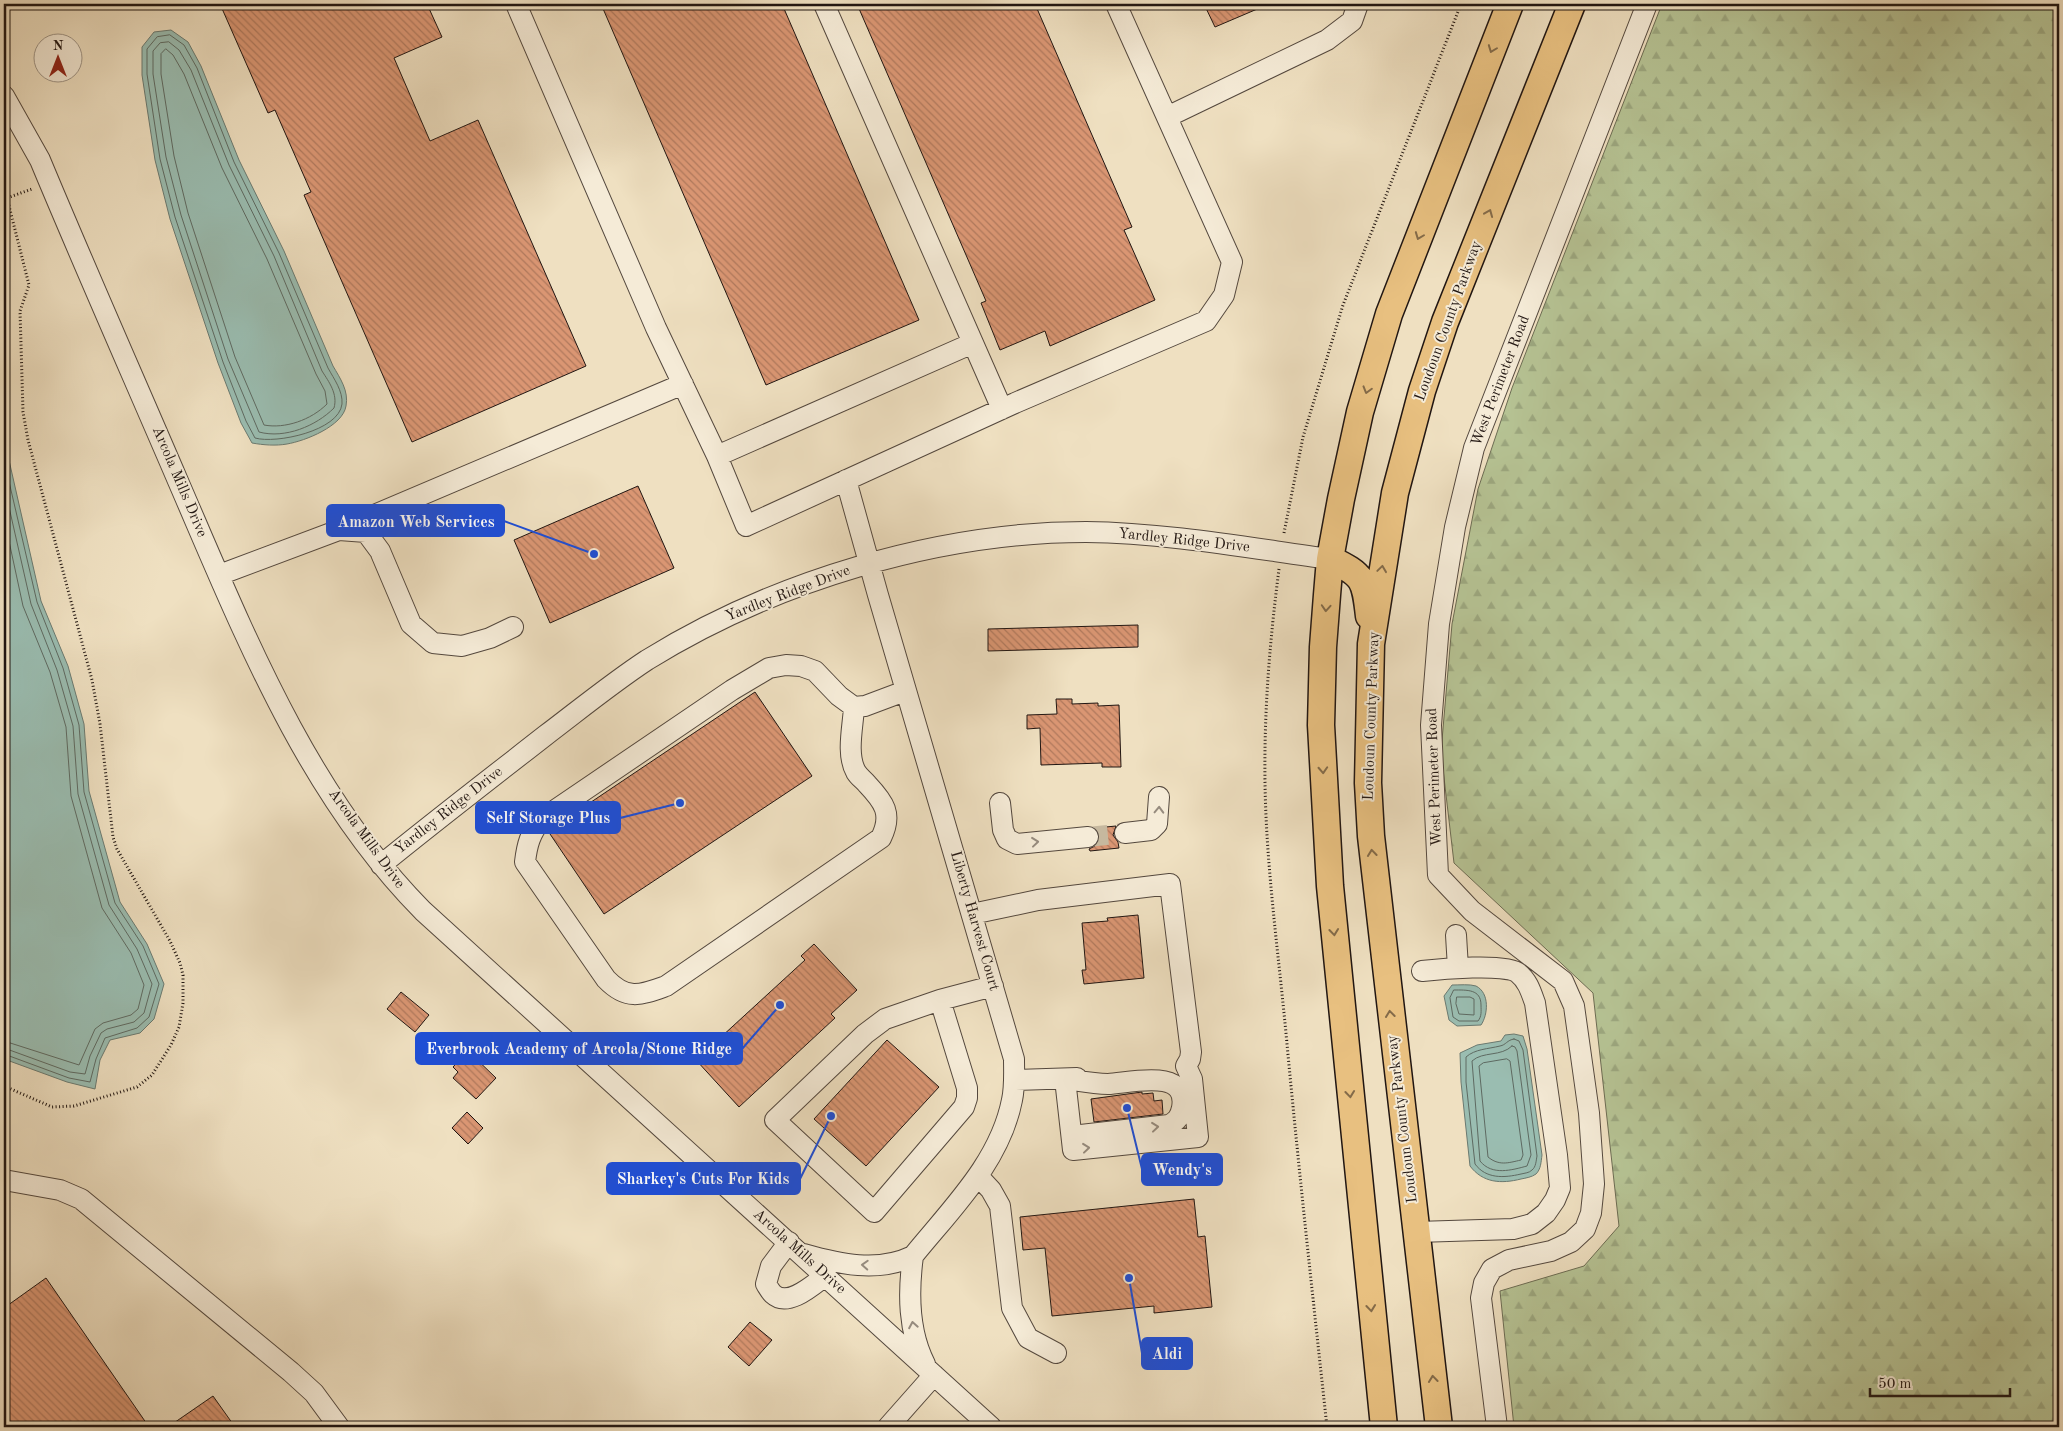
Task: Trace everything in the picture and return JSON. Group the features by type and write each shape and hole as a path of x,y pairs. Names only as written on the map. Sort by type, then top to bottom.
{"main road":[{"path":"1384,1427 1331,896 1325,807 1321,725 1323,646 1330,560 1360,412 1389,314 1510,4"},
{"name":"Loudoun County Parkway","path":"1438,1427 1370,836 1368,783 1371,644 1395,494 1422,391 1445,322 1572,4"},
{"path":"1330,560 1352,569 1364,584 1371,644"}],"street":[{"path":"516,4 656,328 717,456 746,526 1002,409 1206,321 1224,295 1232,262 1116,4"},
{"path":"824,4 1002,409"},
{"path":"1167,117 1327,40 1352,22 1358,4"},
{"name":"West Perimeter Road","path":"1497,1427 1481,1298 1484,1283 1492,1269 1509,1260 1551,1251 1570,1242 1585,1229 1591,1213 1594,1184 1590,1113 1574,1006 1564,981 1472,911 1438,875 1431,725 1439,624 1455,527 1474,448 1647,4"},
{"name":"Arcola Mills Drive","path":"4,96 40,160 244,633 320,777 381,865 423,911 991,1427"},
{"path":"717,456 973,343"},
{"path":"219,575 339,530 683,384"},
{"name":"Liberty Harvest Court","path":"846,480 1014,1058 1012,1100 1006,1122 993,1151 978,1176 912,1256"},
{"path":"339,530 366,532 380,551 411,624 433,643 462,646 490,638 513,627"},
{"name":"Yardley Ridge Drive","path":"381,865 599,694 648,660 697,632 776,596 827,576 916,552 988,540 1083,532 1165,536 1330,560"},
{"path":"854,707 851,754 856,773 880,798 887,812 887,826 881,838 666,986 641,994 629,994 616,990 606,980 525,862 527,845 532,830 542,819 732,690 769,668 786,665 800,666 815,671 839,696 854,707 865,706 906,691"},
{"path":"1125,833 1151,830 1158,824 1159,797"},
{"path":"1000,803 1006,839 1017,844 1088,837"},
{"path":"972,914 1038,900 1170,884 1191,1052 1186,1066"},
{"path":"1456,935 1458,968"},
{"path":"1417,1232 1513,1229 1532,1224 1546,1213 1555,1200 1560,1188 1535,1004 1528,984 1517,971 1501,968 1458,968 1422,971"},
{"path":"940,1000 967,1088 967,1098 964,1107 874,1212 774,1120 865,1034 885,1019 940,1000 993,986"},
{"path":"1014,1080 1065,1079 1186,1066"},
{"path":"1065,1079 1073,1150 1198,1137 1192,1079 1186,1066"},
{"path":"1065,1079 1106,1084 1157,1080 1174,1084 1179,1089 1182,1097 1180,1116 1176,1122 1169,1125 1072,1136"},
{"path":"978,1176 1000,1206 1012,1308 1028,1338 1056,1354"},
{"path":"4,1180 60,1190 81,1198 291,1372 314,1393 339,1427"},
{"path":"825,1276 802,1293 784,1299 774,1295 766,1284 771,1266 794,1248 838,1262 881,1266 901,1262 912,1256"},
{"path":"888,1427 931,1373 916,1341 912,1317 909,1283 912,1256"}],"path":[{"path":"4,1086 52,1107 74,1106 137,1086 152,1075 171,1046 179,1027 183,1002 183,975 180,963 170,941 116,849 94,688 44,505 26,431 20,306 29,285 5,198 50,183"}],"green space":[{"path":"1662,4 2059,4 2059,1427 1514,1427 1500,1291 1584,1266 1619,1226 1593,993 1454,863 1441,752 1452,624 1478,489 1512,388"}],"water":[{"path":"171,30 188,42 201,66 239,160 284,251 345,390 346,406 338,420 331,426 303,440 278,445 252,443 241,423 218,363 170,219 155,160 142,75 142,47 154,32"},
{"path":"4,428 6,447 41,601 68,666 84,724 89,791 120,902 147,944 164,984 154,1019 140,1033 110,1040 100,1060 95,1089 67,1082 4,1059"},
{"path":"1452,985 1474,985 1481,989 1486,999 1486,1010 1481,1025 1457,1026 1449,1020 1444,996"},
{"path":"1505,1035 1523,1036 1527,1049 1542,1155 1540,1168 1534,1175 1514,1181 1500,1182 1481,1176 1470,1166 1461,1082 1460,1053 1477,1045 1501,1041"}],"building":[{"path":"220,4 427,4 442,37 394,58 430,141 478,120 586,366 412,442 304,195 311,192 275,110 268,113"},
{"path":"601,4 782,4 919,320 766,385"},
{"path":"857,4 1035,4 1132,227 1124,230 1155,300 1050,346 1045,331 1000,350 981,303 986,301"},
{"path":"1204,4 1269,4 1215,27"},
{"path":"638,486 674,568 550,623 514,540"},
{"path":"1138,625 1138,647 988,651 988,629"},
{"path":"755,692 812,776 604,914 548,831"},
{"path":"1056,699 1072,699 1072,704 1098,703 1098,706 1119,705 1121,767 1102,767 1102,763 1041,765 1040,728 1027,729 1027,715 1057,714"},
{"path":"1116,826 1113,835 1118,842 1119,848 1090,851 1089,849 1099,841 1100,835 1096,828"},
{"path":"1138,915 1144,978 1084,984 1082,970 1086,970 1082,923 1108,921 1107,918"},
{"path":"814,944 857,990 831,1014 835,1018 739,1107 696,1060 805,960 801,956"},
{"path":"401,992 429,1015 415,1032 387,1009"},
{"path":"887,1040 939,1087 866,1166 814,1119"},
{"path":"468,1051 496,1078 476,1099 453,1078 458,1072 453,1067"},
{"path":"1142,1092 1142,1094 1153,1093 1154,1101 1162,1100 1163,1114 1094,1122 1091,1099"},
{"path":"467,1112 483,1128 468,1144 452,1128"},
{"path":"1194,1199 1198,1237 1205,1236 1212,1307 1154,1313 1154,1306 1052,1316 1045,1248 1023,1250 1020,1217"},
{"path":"46,1278 149,1427 4,1427 4,1308"},
{"path":"750,1322 772,1340 749,1366 728,1347"},
{"path":"213,1396 235,1427 168,1427"}],"tunnel":[{"path":"1088,837 1125,833"}],"place":[{"name":"Amazon Web Services","path":"594,554"},
{"name":"Self Storage Plus","path":"680,803"},
{"name":"Everbrook Academy of Arcola/Stone Ridge","path":"780,1005"},
{"name":"Wendy's","path":"1127,1108"},
{"name":"Sharkey's Cuts For Kids","path":"831,1116"},
{"name":"Aldi","path":"1129,1278"}]}
